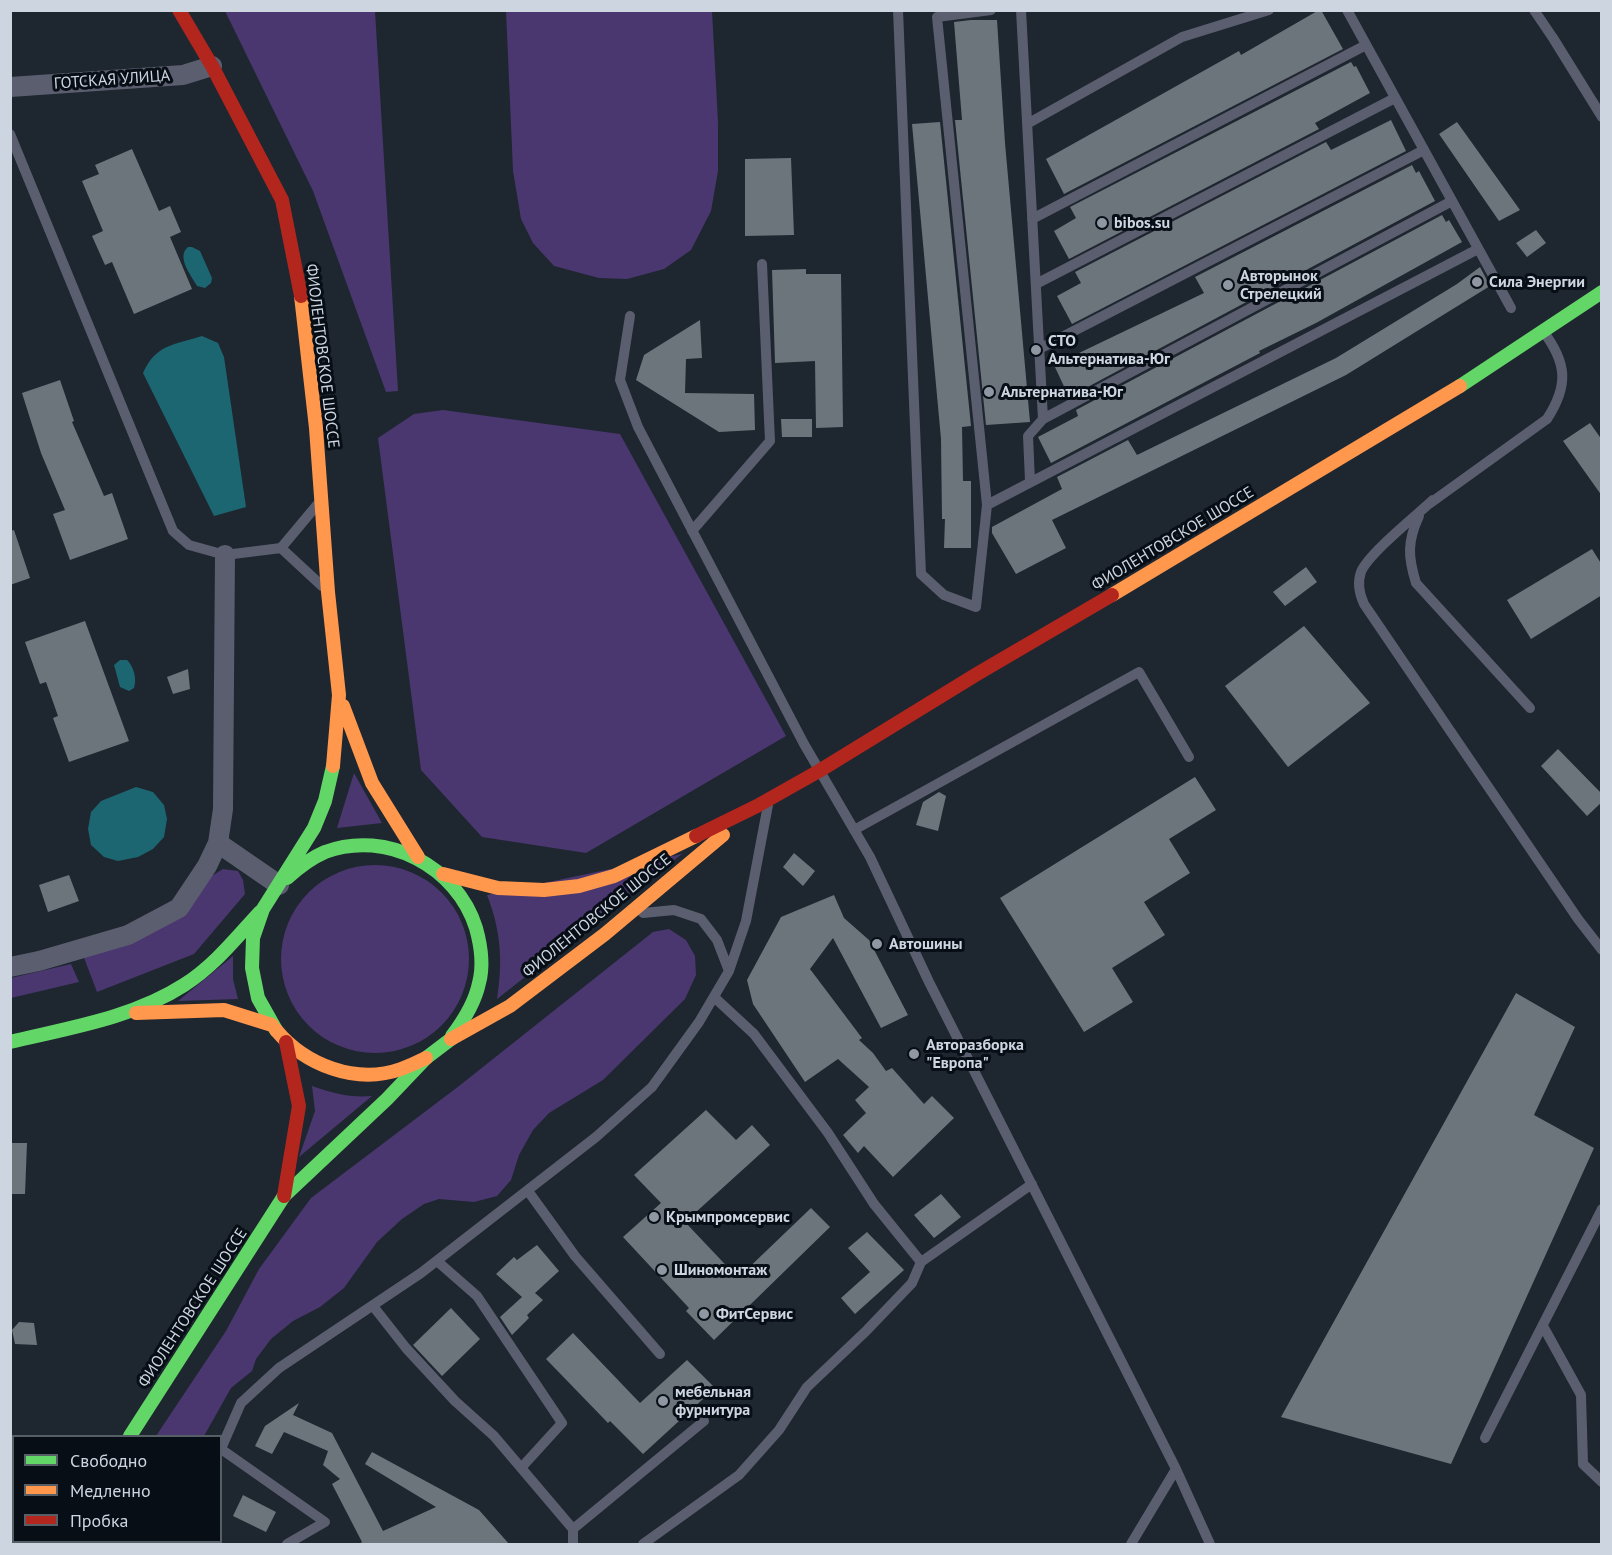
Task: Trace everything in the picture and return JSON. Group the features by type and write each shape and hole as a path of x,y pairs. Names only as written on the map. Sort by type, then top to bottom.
{"main road":[{"name":"ФИОЛЕНТОВСКОЕ ШОССЕ","path":"179,10 212,66 282,200 303,308 316,428 328,591 339,695 332,772 325,801 314,828 263,909 254,938 252,968 258,998 272,1025 286,1042 311,1060 339,1071 369,1074 399,1070 426,1058"},
{"name":"ФИОЛЕНТОВСКОЕ ШОССЕ","path":"443,874 498,888 544,890 579,886 614,876 757,806 1445,396 1602,292"},
{"name":"ФИОЛЕНТОВСКОЕ ШОССЕ","path":"339,695 352,735 372,783 418,857"},
{"name":"ФИОЛЕНТОВСКОЕ ШОССЕ","path":"130,1435 284,1196 387,1099 426,1058 449,1040 510,1006 622,920 757,806"},
{"name":"ФИОЛЕНТОВСКОЕ ШОССЕ","path":"279,885 301,865 329,851 358,845 389,847 418,857 443,874 468,906 477,925 482,955 479,986 468,1015 449,1040"},
{"path":"10,1042 122,1013 172,991 202,972 263,909"},
{"path":"122,1013 224,1010 272,1025"},
{"name":"ФИОЛЕНТОВСКОЕ ШОССЕ","path":"284,1196 299,1106 286,1042"}],"street":[{"name":"ГОТСКАЯ УЛИЦА","path":"10,87 183,75 212,66"},
{"path":"10,967 128,935 179,908 207,866 218,843 223,809 225,555"},
{"path":"218,843 279,885"}],"lane":[{"path":"898,10 921,574 944,596 976,607 987,505 937,17 991,10"},
{"path":"1021,10 1043,419"},
{"path":"1027,124 1182,37 1269,10"},
{"path":"1347,10 1511,308"},
{"path":"1534,10 1602,117"},
{"path":"1032,219 1366,45"},
{"path":"1036,284 1395,98"},
{"path":"10,134 173,531 189,545 225,555 281,548 321,501"},
{"path":"1039,349 1424,150"},
{"path":"1030,481 1028,436 1043,419 1452,201"},
{"path":"987,505 1478,249"},
{"path":"692,531 770,441 762,264"},
{"path":"630,316 620,380 638,427 819,771 870,857 929,982 1176,1469 1210,1545"},
{"path":"1543,331 1555,346 1562,364 1562,384 1557,402 1547,419 1433,500 1365,565 1358,584 1364,604 1578,919 1602,950"},
{"path":"1433,500 1418,517 1410,538 1409,561 1416,583 1530,708"},
{"path":"281,548 328,591"},
{"path":"854,830 1139,672 1189,757"},
{"path":"222,1448 241,1403 279,1368 437,1261 596,1137 652,1087 699,1022 729,971 746,921 769,799"},
{"path":"622,920 648,912 674,910 701,919 717,940 729,971"},
{"path":"714,997 754,1034 828,1133 874,1204 921,1262"},
{"path":"643,1545 739,1475 779,1430 807,1387 912,1283 921,1262 1032,1184"},
{"path":"528,1191 575,1256 660,1354"},
{"path":"1485,1438 1602,1209"},
{"path":"437,1261 477,1296 562,1423 521,1468"},
{"path":"373,1305 406,1348 454,1401 494,1436 573,1529 573,1545"},
{"path":"1543,1326 1581,1395 1583,1464 1602,1482"},
{"path":"573,1529 704,1421"},
{"path":"222,1451 325,1522 287,1545"},
{"path":"1131,1545 1176,1469"}],"shaded area":[{"path":"225,11 375,11 398,391 386,392 313,191"},
{"path":"506,11 712,11 718,122 718,171 711,211 691,250 664,269 627,279 599,278 554,266 533,243 521,219 513,171"},
{"path":"443,410 620,434 786,736 586,853 482,837 421,770 378,438 414,414"},
{"path":"354,773 382,823 337,828"},
{"path":"682,854 497,999 500,972 498,934 487,895"},
{"path":"384,865 420,876 442,892 454,907 462,923 468,941 468,977 462,995 454,1011 442,1026 427,1038 411,1046 393,1052 366,1053 330,1042 302,1019 292,1004 282,977 281,950 292,914 315,886 330,876 357,866"},
{"path":"223,869 238,871 243,880 245,894 194,954 97,992 83,955"},
{"path":"669,929 686,940 695,956 696,975 685,999 603,1080 549,1113 533,1130 519,1155 511,1180 497,1196 474,1202 439,1199 424,1204 402,1219 377,1242 344,1288 320,1307 293,1321 271,1339 256,1359 252,1371 231,1388 205,1435 157,1435 226,1331 259,1269 311,1198 459,1086 653,932"},
{"path":"233,956 233,979 238,999 178,1001"},
{"path":"71,964 79,982 11,998 11,978"},
{"path":"312,1086 342,1094 372,1096 299,1157 315,1111"}],"water":[{"path":"188,247 200,251 212,278 211,283 205,288 197,286 186,266 184,256"},
{"path":"202,336 218,343 224,357 246,507 214,516 143,373 148,363 160,351 174,344"},
{"path":"120,660 127,660 134,673 134,688 129,691 120,687 114,665"},
{"path":"136,787 153,792 164,805 167,819 164,837 153,849 138,857 118,861 104,857 91,845 88,829 91,812 101,801"}],"building":[{"path":"1319,10 1343,49 1064,194 1046,159 1239,51 1241,55"},
{"path":"997,20 1005,143 1030,422 986,425 955,120 962,120 954,22"},
{"path":"1351,62 1354,67 1356,66 1370,93 1315,123 1319,129 1069,259 1054,231 1076,218 1070,207"},
{"path":"1391,120 1406,151 1072,324 1057,296 1081,283 1075,272 1326,142 1331,150"},
{"path":"940,122 971,426 962,427 963,481 971,481 971,548 944,548 941,439 912,124"},
{"path":"1457,122 1520,210 1499,221 1439,134"},
{"path":"132,149 159,211 170,206 181,232 170,237 192,289 134,314 112,262 105,265 92,236 103,231 82,181 99,174 95,165"},
{"path":"791,158 794,235 745,236 745,159"},
{"path":"1412,165 1416,173 1419,171 1435,201 1069,397 1054,365 1204,293 1195,277"},
{"path":"1442,215 1446,222 1449,220 1462,242 1316,323 1259,351 1260,353 1051,463 1038,437 1078,416 1076,410"},
{"path":"1536,230 1546,243 1527,257 1516,243"},
{"path":"1480,267 1490,286 1346,375 1052,520 1066,548 1016,574 992,533 992,527 1062,489 1057,477 1128,440 1137,455 1336,358 1457,284"},
{"path":"806,269 806,274 841,274 843,427 816,428 815,361 775,363 772,270"},
{"path":"700,320 702,358 686,359 685,393 754,394 755,430 719,432 636,380 644,355"},
{"path":"60,380 74,421 72,422 104,496 112,493 128,539 70,560 53,514 65,510 41,453 22,393"},
{"path":"781,419 812,419 812,437 782,437"},
{"path":"1590,423 1602,440 1602,496 1563,441"},
{"path":"14,530 30,578 10,585 10,531"},
{"path":"1592,549 1602,565 1602,595 1531,639 1507,600"},
{"path":"1306,567 1317,582 1285,606 1273,592"},
{"path":"85,621 129,741 69,762 53,718 58,716 46,682 40,684 25,642"},
{"path":"1304,626 1370,703 1288,767 1225,686"},
{"path":"188,669 190,689 173,694 167,677"},
{"path":"1558,749 1602,794 1602,802 1587,816 1541,766"},
{"path":"1195,777 1216,810 1169,839 1190,873 1144,902 1165,935 1112,968 1133,1002 1084,1032 1000,898"},
{"path":"939,792 946,796 938,831 916,825 923,802"},
{"path":"794,853 815,871 803,886 783,867"},
{"path":"69,875 79,901 48,912 39,885"},
{"path":"834,895 844,918 869,940 908,1015 881,1028 833,938 810,969 862,1038 859,1040 873,1053 886,1071 892,1068 924,1104 932,1096 954,1118 893,1177 864,1146 858,1153 843,1135 866,1113 855,1100 869,1087 838,1059 805,1082 753,1004 747,980 781,917"},
{"path":"1516,993 1575,1027 1534,1115 1594,1148 1451,1464 1281,1417"},
{"path":"706,1110 736,1140 752,1125 770,1145 685,1222 738,1278 811,1208 830,1227 714,1340 686,1311 689,1308 623,1237 661,1203 634,1175"},
{"path":"10,1143 27,1143 25,1194 10,1194"},
{"path":"941,1194 961,1217 934,1238 914,1215"},
{"path":"867,1232 904,1270 855,1314 841,1298 870,1272 848,1248"},
{"path":"537,1245 559,1271 535,1293 543,1300 527,1315 529,1318 512,1335 500,1317 522,1297 496,1274 514,1257 517,1260"},
{"path":"451,1308 480,1339 442,1376 413,1345"},
{"path":"19,1322 34,1323 37,1345 15,1344 12,1330"},
{"path":"573,1333 640,1403 687,1360 715,1388 643,1454 610,1421 608,1423 546,1359"},
{"path":"299,1403 293,1415 332,1433 383,1531 436,1507 365,1464 372,1452 479,1510 510,1545 358,1545 362,1542 332,1484 340,1479 323,1465 328,1451 284,1432 272,1454 255,1446 265,1426"},
{"path":"243,1495 276,1512 266,1532 233,1516"}],"traffic: fast":[{"path":"1460,386 1602,292"},
{"path":"276,1030 258,998 252,968 253,938 263,909 314,828 325,801 333,766"},
{"path":"287,878 325,852 349,846 372,846 395,850 417,858 453,887 467,906 476,928 482,962 475,997 452,1036"},
{"path":"10,1042 100,1021 164,996 184,985 205,969 260,912"},
{"path":"131,1435 284,1196 387,1099 426,1058 451,1039"}],"traffic: slow":[{"path":"301,296 316,428 328,592 339,695 333,766"},
{"path":"1112,595 1460,386"},
{"path":"343,706 372,783 418,857"},
{"path":"451,1039 510,1006 605,934 723,835"},
{"path":"443,874 498,888 544,890 579,886 614,876 696,836"},
{"path":"136,1013 224,1010 272,1025"},
{"path":"276,1030 301,1053 316,1062 349,1073 367,1075 384,1073 401,1069 426,1058"}],"traffic: jam":[{"path":"179,10 212,66 282,200 301,296"},
{"path":"696,836 757,806 819,771 1112,595"},
{"path":"284,1196 299,1106 286,1042"}],"place":[{"name":"bibos.su","path":"1102,223"},
{"name":"Сила Энергии","path":"1477,282"},
{"name":"Авторынок Стрелецкий","path":"1228,285"},
{"name":"СТО Альтернатива-Юг","path":"1036,350"},
{"name":"Альтернатива-Юг","path":"989,392"},
{"name":"Автошины","path":"877,944"},
{"name":"Авторазборка \"Европа\"","path":"914,1054"},
{"name":"Крымпромсервис","path":"654,1217"},
{"name":"Шиномонтаж","path":"662,1270"},
{"name":"ФитСервис","path":"704,1314"},
{"name":"мебельная фурнитура","path":"663,1401"}]}
